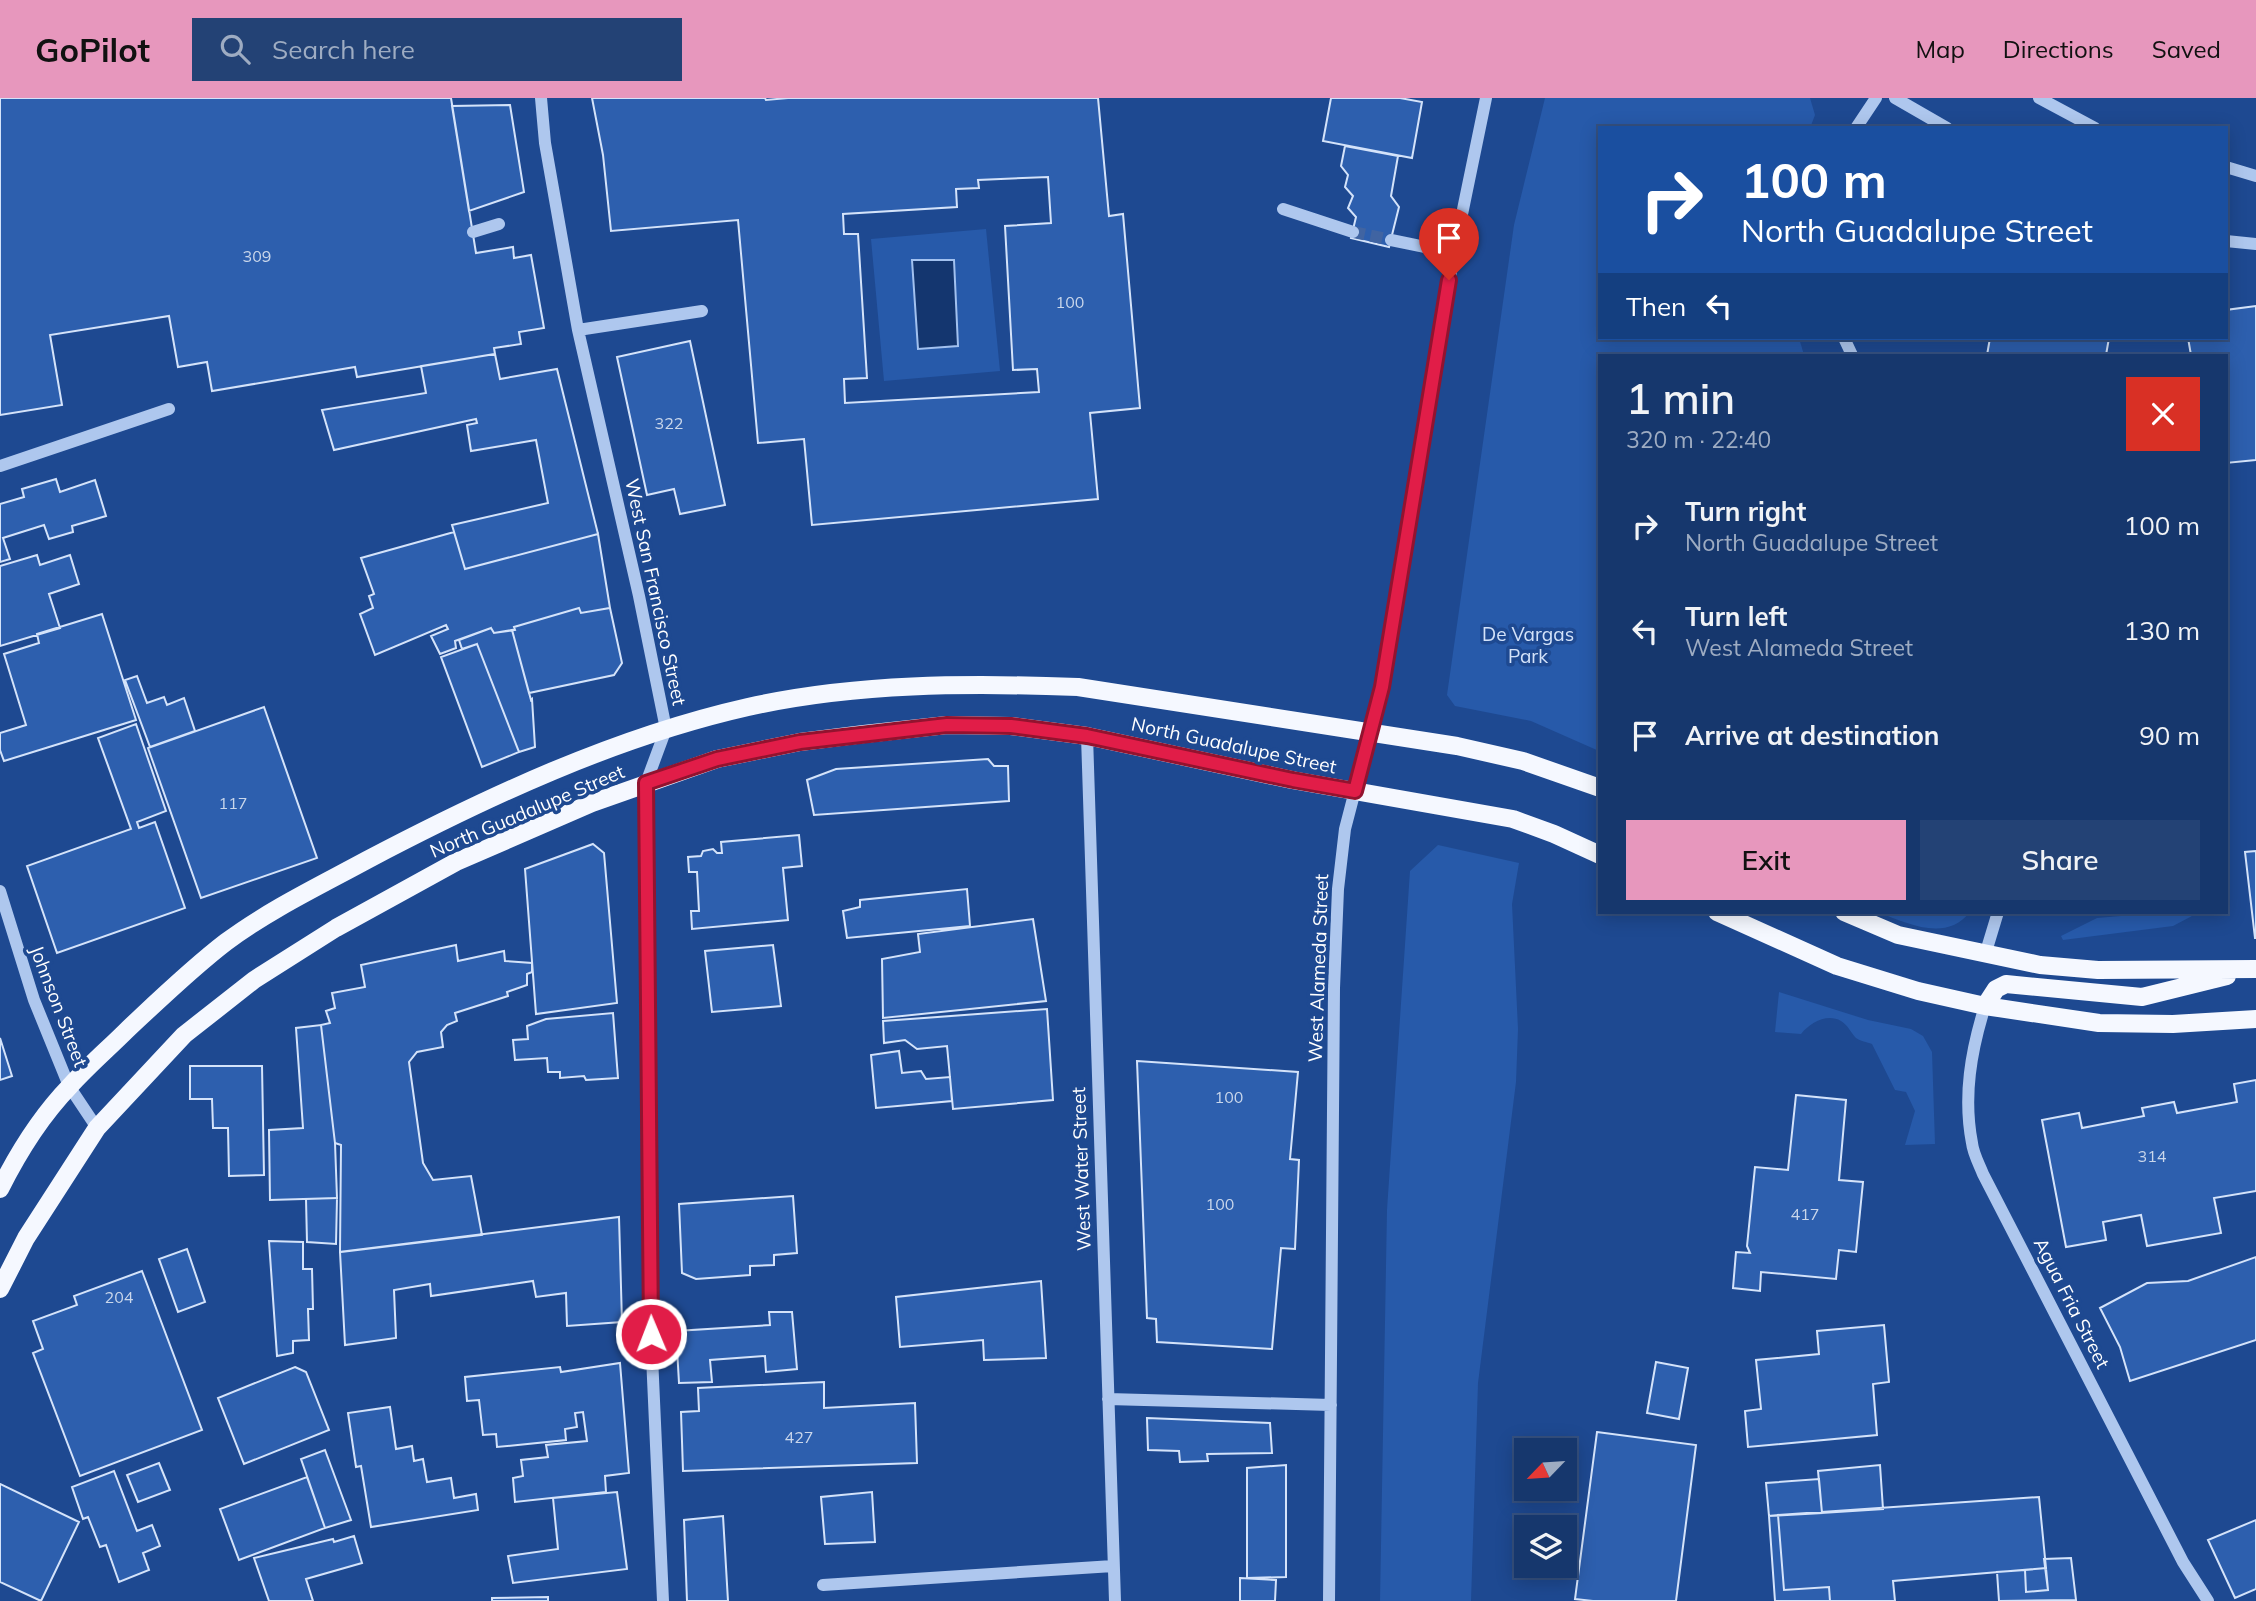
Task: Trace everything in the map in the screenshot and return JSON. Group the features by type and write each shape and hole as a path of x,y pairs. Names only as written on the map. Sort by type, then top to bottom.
{"main road":[{"name":"North Guadalupe Street","path":"0,1189 37,1128 69,1086 160,999 227,942 284,905 439,822 568,765 666,729 750,706 883,688 1018,685 1078,687 1457,746 1523,761 1598,787"},
{"name":"North Guadalupe Street","path":"0,1289 26,1238 97,1128 184,1035 254,980 336,928 456,862 559,816 717,759 800,742 933,726 1011,726 1087,736 1293,780 1513,819 1598,854"},
{"path":"1721,914 1837,966 1918,991 1985,1006 2099,1023 2173,1024 2256,1019"},
{"path":"1849,914 1898,935 2040,965 2098,970 2255,969"},
{"path":"1985,1006 1996,989 2006,984 2142,997 2255,969"}],"street":[{"name":"West San Francisco Street","path":"541,98 545,143 578,330 639,596 666,729 646,783 651,1334 663,1601"},
{"name":"West Alameda Street","path":"1329,1601 1335,935 1345,829 1382,687 1454,253 1486,98"},
{"path":"1857,126 1876,98"},
{"path":"1895,98 1944,126"},
{"path":"2039,98 2091,126"},
{"path":"2228,168 2256,176"},
{"path":"1283,209 1353,233"},
{"path":"473,232 499,224"},
{"path":"1391,240 1454,253"},
{"path":"2228,241 2256,244"},
{"path":"578,330 702,311"},
{"path":"0,466 169,409"},
{"name":"West Water Street","path":"1087,736 1115,1601"},
{"name":"Johnson Street","path":"0,891 34,1000 69,1086 97,1128"},
{"path":"1985,955 1997,914"},
{"name":"Agua Fria Street","path":"1985,1006 1973,1046 1969,1083 1972,1145 1983,1174 2183,1562 2207,1601"},
{"path":"1108,1399 1331,1405"},
{"path":"822,1585 1113,1566"}],"green space":[{"name":"De Vargas Park","path":"1545,98 1810,98 1815,115 1811,126 1598,126 1598,340 1800,340 1804,354 1598,354 1598,751 1531,721 1455,706 1447,695 1514,225"},
{"path":"986,229 1000,371 884,381 871,239"},
{"path":"1438,845 1519,863 1512,904 1518,1029 1516,1082 1478,1383 1471,1601 1380,1601 1387,1210 1410,871"},
{"path":"1883,914 1968,914 1949,927 1938,929 1913,925"},
{"path":"2144,914 2202,915 2192,916 2173,926 2063,940 2061,936 2097,918"},
{"path":"1779,992 1868,1020 1911,1029 1923,1036 1932,1052 1935,1144 1905,1145 1915,1111 1906,1092 1895,1090 1872,1044 1856,1038 1843,1023 1830,1018 1814,1023 1801,1034 1775,1032"}],"shaded area":[{"path":"912,260 954,260 958,346 918,349"}],"building":[{"path":"0,98 451,98 476,253 513,247 514,258 531,255 544,328 519,332 521,344 494,348 495,354 357,377 355,367 212,391 207,362 178,367 169,316 50,335 62,405 0,415"},
{"path":"592,98 1098,98 1109,216 1123,214 1140,408 1090,413 1098,499 812,525 804,439 758,443 738,220 611,231 603,155","holes":["1048,177 1051,223 1005,226 1013,370 1037,369 1039,392 845,403 844,379 867,378 858,234 844,234 843,214 957,207 956,189 979,188 978,180"]},
{"path":"1331,98 1400,98 1422,102 1412,158 1323,141"},
{"path":"510,105 524,192 469,211 452,106"},
{"path":"1345,146 1398,156 1391,196 1399,207 1389,247 1351,238 1356,217 1348,208 1353,196 1345,187 1348,175 1341,166"},
{"path":"2256,306 2256,460 2228,463 2228,354 2191,354 2188,340 2228,340 2228,310"},
{"path":"1990,340 2109,340 2106,354 1987,354"},
{"path":"690,341 725,505 680,514 674,489 647,495 617,357"},
{"path":"495,354 500,379 557,369 598,534 465,569 452,525 548,503 536,440 471,451 467,425 477,423 476,419 334,450 322,410 426,393 421,366"},
{"path":"56,479 60,492 95,480 106,516 72,526 73,532 49,539 44,525 3,538 10,559 0,562 0,504 24,497 22,489"},
{"path":"454,532 465,569 598,534 610,608 581,613 579,608 514,627 515,630 494,633 491,628 455,641 456,648 440,654 431,636 448,629 446,625 375,655 360,614 373,608 369,596 374,594 361,558"},
{"path":"37,555 40,565 70,555 79,584 49,594 60,628 0,646 0,566"},
{"path":"579,608 581,613 610,608 622,663 614,675 529,693 512,630 515,630 514,627"},
{"path":"102,614 136,720 4,761 0,750 0,733 26,725 4,654 39,643 37,634"},
{"path":"491,628 494,633 512,630 532,699 535,747 519,752 477,644 462,649 459,640"},
{"path":"477,644 519,752 482,767 441,657"},
{"path":"137,676 147,703 164,697 167,705 184,698 195,731 150,747 125,680"},
{"path":"264,707 317,858 201,898 148,748"},
{"path":"136,724 166,811 137,822 139,828 155,822 185,908 57,953 27,866 131,829 98,738"},
{"path":"988,759 994,766 1008,766 1009,801 814,815 807,780 836,769"},
{"path":"799,835 802,866 783,868 788,920 692,929 691,911 699,911 697,872 689,872 688,857 701,856 703,851 713,849 722,853 721,842"},
{"path":"593,844 604,853 617,1003 536,1014 525,869"},
{"path":"2256,851 2256,938 2255,938 2245,852"},
{"path":"967,889 970,926 847,938 843,911 860,907 860,900"},
{"path":"1033,919 1046,1001 883,1018 882,959 920,952 918,934"},
{"path":"456,945 458,961 504,951 505,961 532,963 532,972 527,974 527,985 507,992 508,996 455,1013 457,1021 447,1025 441,1032 443,1047 417,1052 409,1062 423,1163 433,1180 471,1176 482,1235 340,1252 341,1145 335,1143 321,1025 330,1023 326,1011 335,1008 332,993 365,987 361,965"},
{"path":"773,945 781,1006 712,1012 705,951"},
{"path":"1047,1009 1053,1100 953,1109 947,1046 917,1049 905,1040 884,1043 883,1021"},
{"path":"613,1013 618,1078 560,1078 560,1072 548,1072 547,1058 515,1060 513,1040 528,1039 527,1026 546,1019"},
{"path":"321,1025 335,1143 337,1198 270,1200 269,1130 303,1128 296,1028"},
{"path":"0,1038 12,1076 0,1080"},
{"path":"899,1051 902,1073 921,1071 926,1079 950,1077 952,1101 876,1108 871,1055"},
{"path":"1137,1061 1298,1072 1290,1159 1299,1160 1295,1249 1281,1248 1272,1349 1157,1342 1156,1319 1147,1318"},
{"path":"190,1066 262,1066 264,1175 229,1176 228,1128 213,1128 212,1099 190,1099"},
{"path":"2256,1080 2256,1191 2214,1198 2221,1233 2147,1246 2141,1215 2103,1222 2106,1240 2066,1247 2042,1120 2079,1113 2082,1128 2144,1116 2142,1108 2174,1102 2177,1113 2237,1102 2234,1084"},
{"path":"1796,1095 1846,1100 1839,1180 1863,1182 1856,1252 1839,1250 1836,1279 1761,1272 1760,1291 1733,1288 1736,1252 1750,1253 1747,1246 1755,1167 1788,1170"},
{"path":"793,1196 797,1253 774,1255 774,1265 750,1266 750,1275 696,1279 682,1273 679,1204"},
{"path":"337,1198 336,1244 307,1242 306,1199"},
{"path":"619,1217 622,1322 567,1326 566,1293 536,1297 533,1281 431,1296 430,1284 394,1290 396,1338 345,1345 340,1252"},
{"path":"269,1241 303,1242 303,1269 312,1269 313,1309 308,1309 309,1340 293,1341 293,1353 277,1356"},
{"path":"187,1249 205,1302 178,1312 159,1259"},
{"path":"2256,1257 2256,1340 2130,1381 2120,1347 2100,1308 2147,1283 2188,1281"},
{"path":"142,1271 202,1430 80,1476 33,1353 43,1349 33,1321 77,1305 74,1296"},
{"path":"1041,1281 1046,1358 984,1360 983,1340 900,1347 896,1297"},
{"path":"769,1312 792,1312 797,1369 766,1372 765,1356 710,1360 712,1382 679,1383 676,1331 770,1325"},
{"path":"1884,1325 1889,1382 1873,1384 1877,1435 1748,1447 1745,1411 1761,1409 1756,1360 1819,1354 1817,1331"},
{"path":"1656,1362 1688,1368 1679,1419 1647,1413"},
{"path":"620,1363 629,1473 605,1476 606,1492 515,1502 513,1478 523,1476 521,1460 548,1457 546,1445 587,1441 583,1412 575,1413 577,1427 565,1429 566,1440 497,1447 496,1434 483,1435 479,1400 467,1401 465,1377 560,1367 561,1372"},
{"path":"295,1367 306,1372 329,1430 244,1464 218,1398"},
{"path":"824,1382 824,1408 915,1403 917,1463 683,1471 681,1412 699,1411 698,1388"},
{"path":"390,1407 396,1449 412,1446 414,1461 423,1459 427,1482 451,1478 454,1498 476,1494 478,1510 371,1527 361,1466 356,1467 348,1413"},
{"path":"1147,1418 1270,1423 1272,1453 1207,1454 1208,1461 1180,1462 1179,1451 1148,1450"},
{"path":"1597,1432 1696,1445 1676,1601 1575,1599"},
{"path":"325,1450 351,1520 325,1528 301,1459"},
{"path":"159,1463 170,1490 138,1502 127,1475"},
{"path":"1286,1465 1286,1577 1247,1578 1247,1468"},
{"path":"1880,1465 1883,1509 1822,1513 1818,1471"},
{"path":"114,1471 137,1531 152,1525 160,1546 143,1553 149,1570 119,1582 106,1545 100,1547 88,1517 83,1519 72,1487"},
{"path":"307,1477 325,1528 239,1560 220,1509"},
{"path":"1819,1479 1822,1513 1769,1516 1766,1483"},
{"path":"0,1484 79,1522 41,1601 0,1582"},
{"path":"617,1492 627,1569 513,1583 508,1556 558,1549 553,1498"},
{"path":"872,1492 875,1542 825,1544 821,1497"},
{"path":"2039,1497 2046,1568 1893,1581 1895,1601 1830,1601 1829,1587 1784,1590 1778,1515"},
{"path":"1778,1515 1784,1590 1829,1587 1830,1601 1775,1601 1769,1516"},
{"path":"723,1516 728,1601 687,1601 684,1520"},
{"path":"2256,1520 2256,1589 2235,1598 2208,1540"},
{"path":"354,1536 362,1563 306,1579 313,1601 269,1601 254,1558"},
{"path":"2071,1558 2076,1600 1999,1601 1997,1572 2025,1570 2026,1592 2048,1590 2044,1559"},
{"path":"2046,1568 2048,1590 2026,1592 2025,1570"},
{"path":"1240,1578 1276,1580 1275,1601 1240,1601"},
{"path":"548,1597 548,1601 492,1601 492,1598"}],"tunnel":[{"path":"1353,232 1391,240"}],"route":[{"path":"651,1334 646,783 717,759 800,742 947,725 968,725 1011,726 1087,736 1355,791 1382,687 1449,280"}]}
